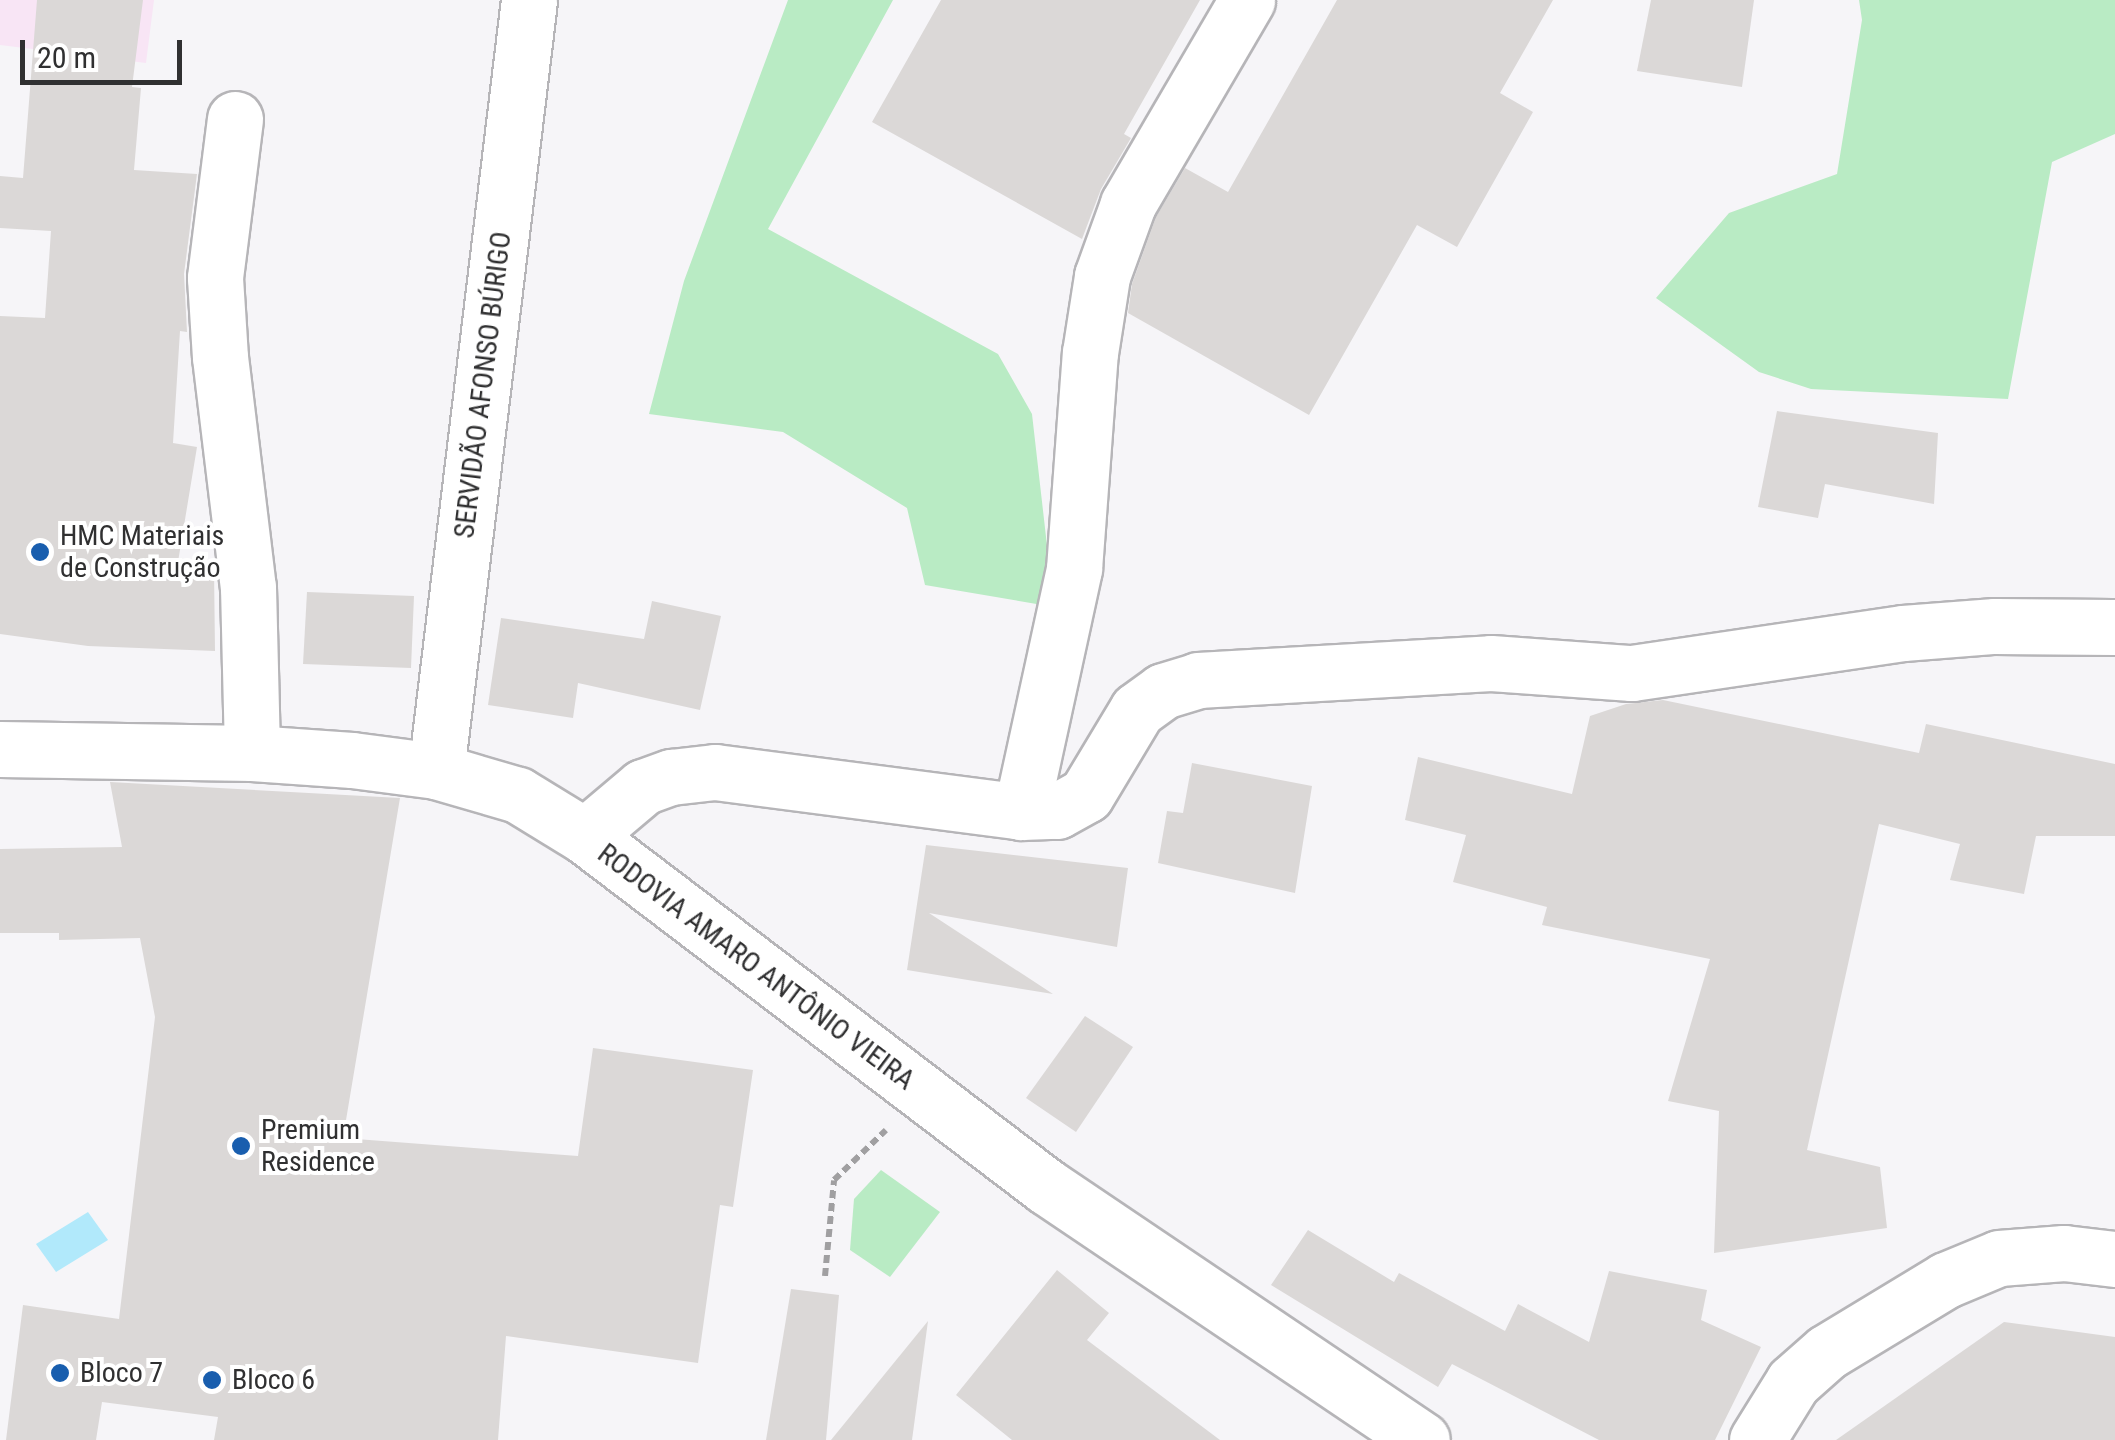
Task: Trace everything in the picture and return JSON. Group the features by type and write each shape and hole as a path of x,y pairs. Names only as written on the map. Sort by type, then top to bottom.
{"street":[{"name":"SERVIDÃO AFONSO BÚRIGO","path":"436,771 529,0"},
{"path":"1021,812 1074,569 1090,353 1102,276 1128,204 1247,0"},
{"path":"235,119 215,278 229,438 247,570 252,753"},
{"path":"585,836 642,787 672,777 715,772 1021,812 1057,811 1086,795 1137,710 1163,690 1198,680 1491,663 1632,672 1902,633 1995,626 2115,627"},
{"name":"RODOVIA AMARO ANTÔNIO VIEIRA","path":"0,749 252,753 436,771 518,795 585,836 924,1096 1136,1249 1422,1440"},
{"path":"1757,1440 1793,1382 1827,1352 1946,1280 1999,1258 2064,1253 2115,1258"}],"path":[{"path":"825,1276 834,1180 924,1096"}],"shaded area":[{"path":"0,0 154,0 146,63 0,45"}],"green space":[{"path":"788,0 893,0 768,229 998,354 1032,414 1054,607 925,585 907,508 783,432 649,414 684,281"},
{"path":"1859,0 2115,0 2115,134 2052,162 2008,399 1811,389 1759,372 1656,298 1729,213 1837,174 1862,20"},
{"path":"881,1170 940,1212 890,1277 850,1250 854,1199"}],"water":[{"path":"88,1212 108,1240 56,1272 36,1244"}],"building":[{"path":"37,0 143,0 132,87 141,88 134,170 197,174 184,274 187,332 180,331 173,443 197,447 177,568 214,569 215,651 88,646 0,634 0,316 45,318 51,231 0,228 0,176 23,178"},
{"path":"941,0 1200,0 1124,134 1131,138 1101,189 1082,239 872,122"},
{"path":"1337,0 1553,0 1500,93 1533,112 1457,247 1417,225 1309,415 1128,313 1132,284 1156,217 1185,168 1228,192"},
{"path":"1651,0 1754,0 1742,87 1637,71"},
{"path":"1777,411 1938,433 1934,504 1825,484 1818,518 1758,507"},
{"path":"307,592 414,596 411,668 303,664"},
{"path":"652,601 721,616 700,710 578,683 573,718 488,705 501,618 644,639"},
{"path":"1663,700 1919,753 1926,724 2115,764 2115,836 2036,836 2024,894 1950,880 1960,844 1879,824 1807,1150 1880,1167 1887,1228 1714,1253 1719,1111 1668,1101 1710,959 1542,925 1547,907 1453,882 1466,835 1405,820 1418,757 1572,794 1590,716 1626,704"},
{"path":"1192,763 1312,786 1295,893 1158,863 1167,811 1183,813"},
{"path":"110,782 400,798 343,1138 578,1156 593,1048 753,1070 733,1207 720,1205 698,1363 506,1336 498,1440 214,1440 218,1417 102,1402 96,1440 6,1440 23,1305 119,1319 155,1017 140,938 59,940 59,933 0,933 0,849 122,847"},
{"path":"926,845 1128,868 1117,947 929,913 1053,994 907,970"},
{"path":"1085,1016 1133,1047 1076,1132 1026,1098"},
{"path":"1308,1230 1394,1282 1399,1273 1505,1331 1518,1304 1589,1342 1609,1271 1707,1290 1701,1320 1761,1347 1715,1440 1599,1440 1452,1364 1438,1387 1271,1285"},
{"path":"1057,1270 1109,1313 1087,1340 1220,1440 1012,1440 956,1395"},
{"path":"791,1289 839,1295 826,1440 766,1440"},
{"path":"928,1321 912,1440 831,1440"},
{"path":"2004,1322 2115,1337 2115,1440 1836,1440"}],"place":[{"name":"HMC Materiais de Construção","path":"40,552"},
{"name":"Premium Residence","path":"241,1146"},
{"name":"Bloco 7","path":"60,1373"},
{"name":"Bloco 6","path":"212,1380"}]}
